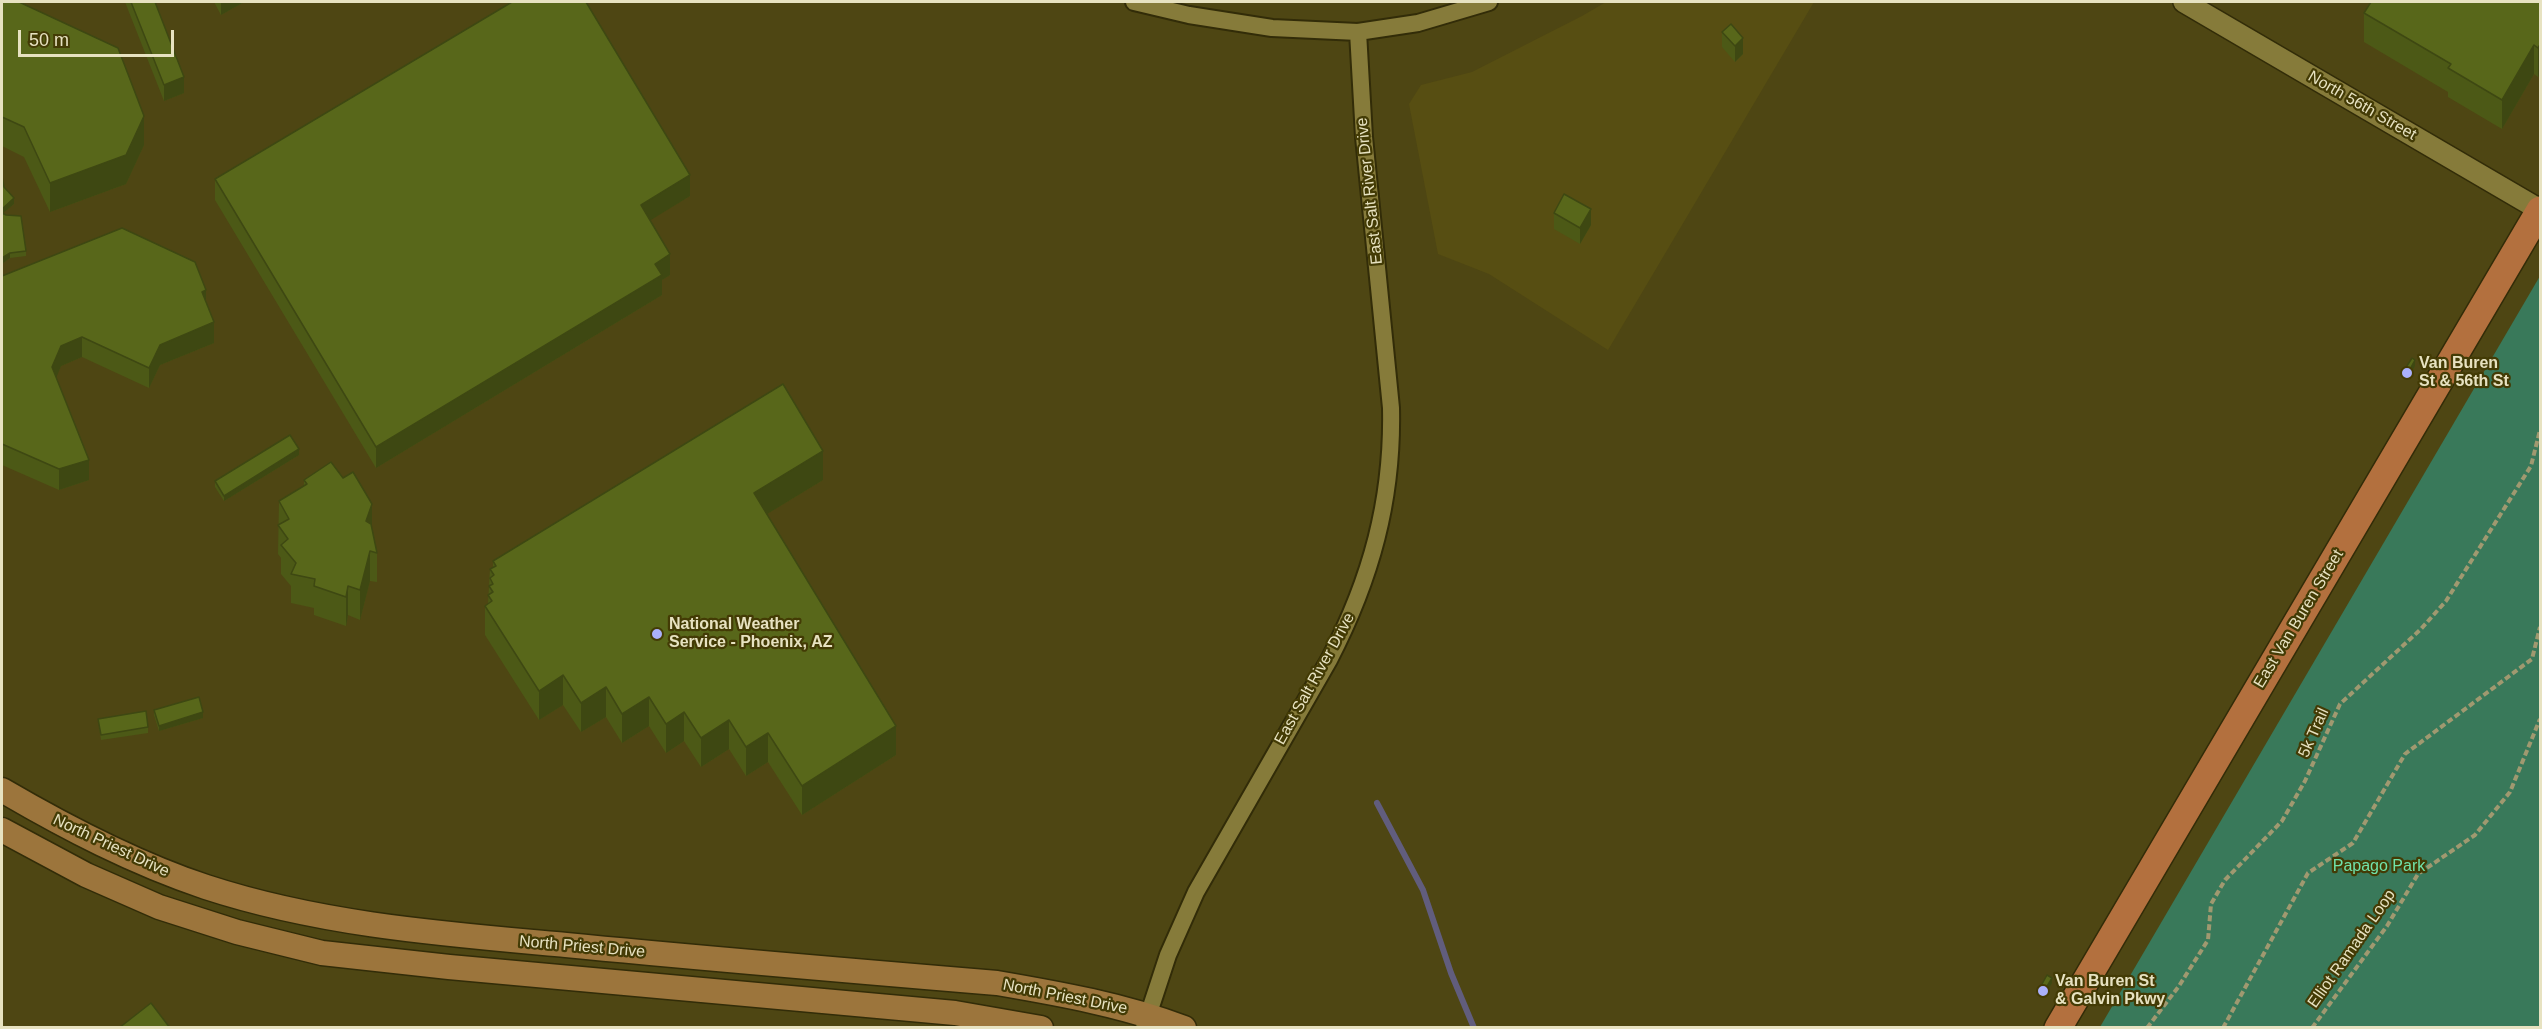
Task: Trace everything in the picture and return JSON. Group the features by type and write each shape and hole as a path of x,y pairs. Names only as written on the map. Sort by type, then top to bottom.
{"main road":[{"name":"East Van Buren Street","path":"2058,1028 2541,210"},
{"name":"North Priest Drive","path":"2,790 106,847 176,876 267,905 316,916 499,939 997,983 1070,995 1146,1021 1184,1028"},
{"name":"North Priest Drive","path":"2,830 86,875 159,907 237,932 322,952 449,968 955,1013 1041,1028"}],"street":[{"path":"1134,2 1189,15 1272,28 1358,32 1418,23 1489,2"},
{"name":"North 56th Street","path":"2184,2 2541,210"},
{"name":"East Salt River Drive","path":"1146,1021 1168,955 1196,892 1329,660 1348,622 1374,556 1383,508 1391,434 1391,408 1364,137 1358,32"}],"path":[{"name":"5k Trail","path":"2147,1028 2179,986 2208,940 2211,904 2225,880 2282,821 2300,791 2340,704 2421,629 2446,601 2531,466 2541,430"},
{"path":"2223,1028 2308,873 2353,843 2405,754 2532,659 2541,627"},
{"name":"Elliot Ramada Loop","path":"2312,1028 2388,926 2418,874 2475,835 2511,792 2541,719"}],"shaded area":[{"path":"1606,2 1814,2 1608,350 1489,274 1438,254 1409,104 1421,85 1472,72"}],"green space":[{"name":"Papago Park","path":"2540,276 2540,1027 2100,1027"}],"building":[{"path":"2,2 19,2 118,48 144,116 126,155 50,183 24,127 2,117"},
{"path":"131,2 155,2 184,77 164,85"},
{"path":"512,2 586,2 690,175 641,205 670,254 655,264 662,275 376,447 215,179"},
{"path":"2371,2 2541,2 2541,43 2538,48 2534,45 2502,100 2448,68 2451,64 2364,13"},
{"path":"1731,24 1743,38 1735,46 1722,32"},
{"path":"2,177 4,187 14,198 2,209"},
{"path":"1564,194 1591,209 1580,228 1554,213"},
{"path":"2,213 21,216 26,251 10,253 2,258"},
{"path":"122,228 195,262 206,290 202,292 214,322 160,345 149,368 82,337 61,346 52,367 89,460 59,469 2,444 2,276"},
{"path":"2412,358 2415,360 2409,371 2405,369"},
{"path":"783,384 823,451 754,493 896,726 802,786 768,733 746,747 729,720 701,738 684,712 666,724 649,697 622,714 606,687 581,703 563,675 539,691 485,606 492,601 488,595 493,592 489,586 493,584 490,578 494,575 490,569 496,566 493,561"},
{"path":"290,435 299,449 224,496 215,481"},
{"path":"331,462 343,478 353,472 372,504 366,521 371,524 377,553 370,551 360,590 348,586 346,597 314,586 315,579 291,574 296,563 281,545 288,539 278,525 289,519 279,501 307,484 304,480"},
{"path":"199,697 203,712 159,726 154,710"},
{"path":"146,711 148,727 101,735 98,719"},
{"path":"2047,975 2052,978 2046,988 2041,986"},
{"path":"151,1003 170,1028 119,1028"}],"waterway":[{"path":"1377,803 1423,890 1451,973 1474,1028"}],"place":[{"name":"Van Buren St & 56th St","path":"2407,373"},
{"name":"National Weather Service - Phoenix, AZ","path":"657,634"},
{"name":"Van Buren St & Galvin Pkwy","path":"2043,991"}]}
